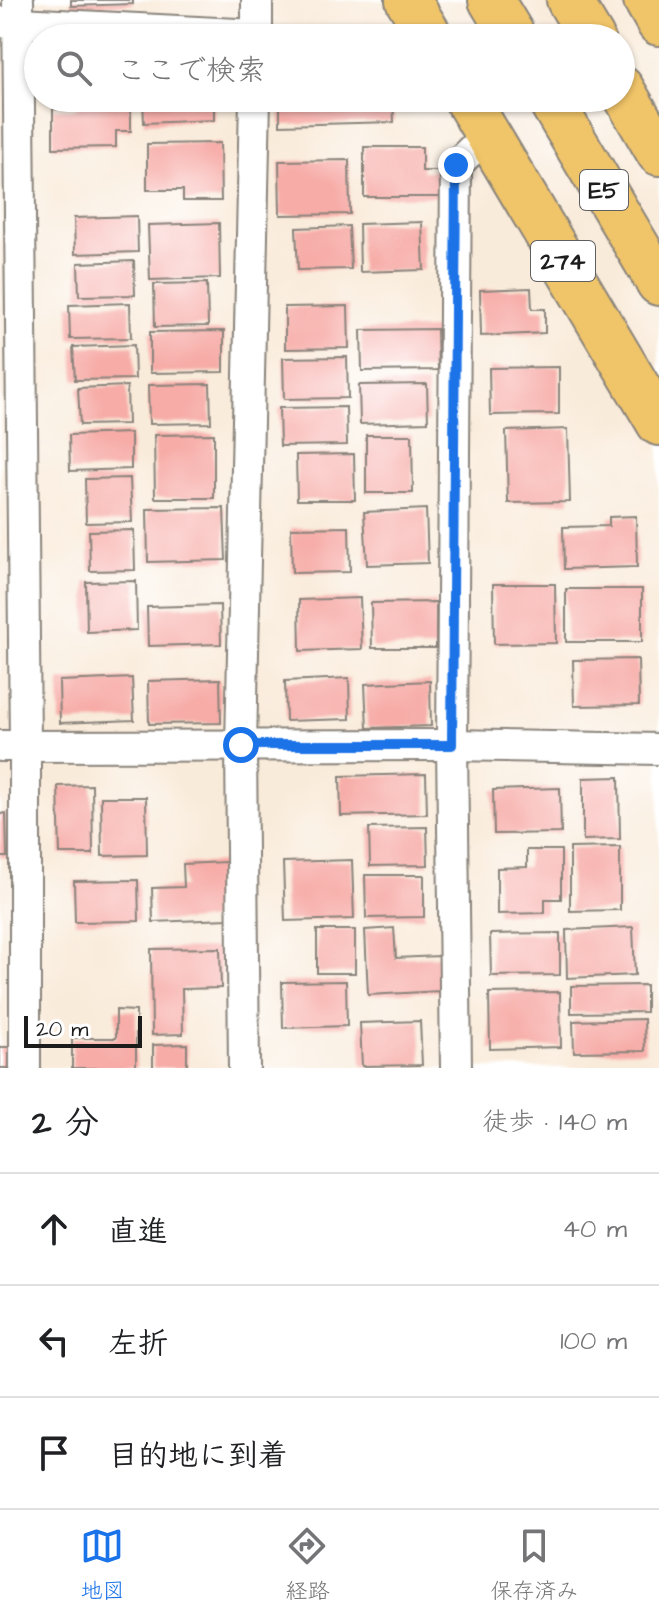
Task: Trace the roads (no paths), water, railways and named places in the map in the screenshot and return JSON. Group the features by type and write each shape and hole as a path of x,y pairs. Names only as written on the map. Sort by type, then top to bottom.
{"highway":[{"path":"408,0 423,24"},
{"path":"491,0 506,24"},
{"path":"569,0 584,24"},
{"path":"646,0 659,23"},
{"name":"E5","path":"557,112 659,283"},
{"name":"E5","path":"635,112 659,153"},
{"name":"274","path":"477,116 659,423"}],"street":[{"path":"257,0 257,24"},
{"path":"25,1068 12,746 12,14 119,24"},
{"path":"244,1068 241,745 255,112"},
{"path":"456,1068 452,745 456,165 477,116"},
{"path":"12,746 452,745 659,749"}]}
